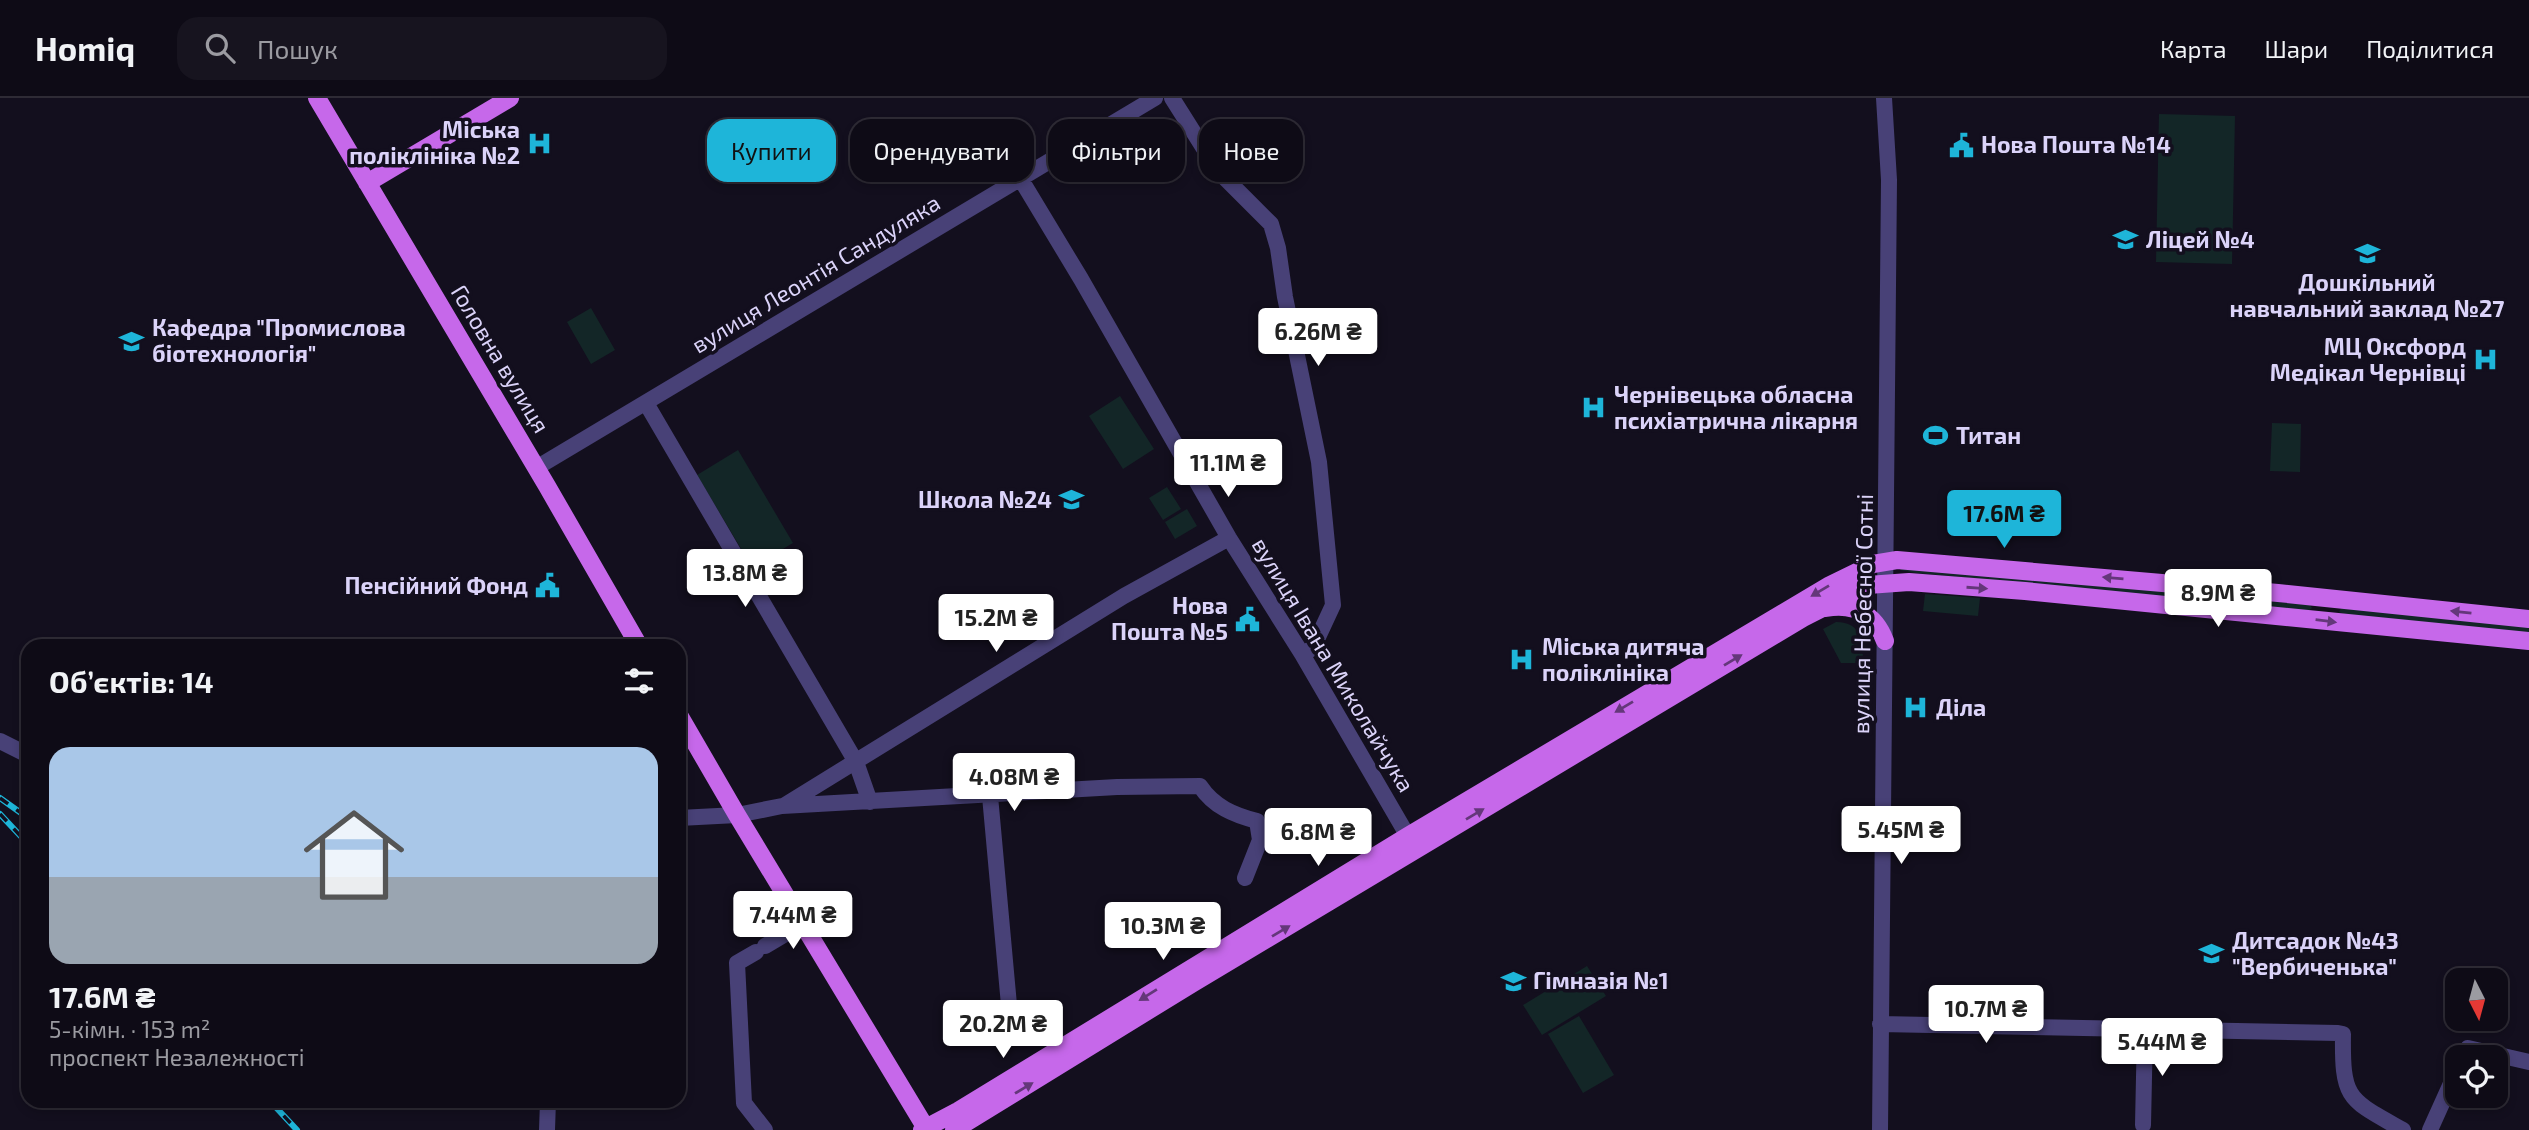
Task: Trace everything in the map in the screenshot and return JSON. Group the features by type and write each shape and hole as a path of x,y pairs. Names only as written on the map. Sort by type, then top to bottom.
{"main road":[{"name":"Головна вулиця","path":"317,98 635,639"},
{"path":"367,183 510,98"},
{"path":"954,1130 1412,843 1861,568 1886,561 2155,582 2529,619"},
{"path":"686,727 925,1129 1412,843 1815,611 1868,585 1886,582 2025,591 2529,641"},
{"path":"1815,611 1830,607 1855,608 1877,624 1885,641"}],"street":[{"name":"вулиця Леонтія Сандуляка","path":"1034,170 1155,98"},
{"path":"1172,98 1218,171 1271,224 1278,248 1285,297 1320,463 1333,606 1313,648 1302,654"},
{"name":"вулиця Небесної Сотні","path":"1880,1130 1889,180 1884,98"},
{"name":"вулиця Леонтія Сандуляка","path":"536,468 1013,182"},
{"name":"вулиця Івана Миколайчука","path":"1022,182 1412,843"},
{"path":"646,403 856,762 870,802"},
{"path":"782,806 1124,596 1230,538"},
{"path":"0,741 21,752"},
{"path":"686,818 737,815 782,806 1200,786 1231,814 1257,821 1260,840 1245,878"},
{"path":"990,796 1010,1016"},
{"path":"765,1130 744,1103 737,963 802,924"},
{"path":"1880,1024 2343,1034 2343,1073 2348,1090 2360,1106 2403,1130"},
{"path":"2143,1125 2145,1029"},
{"path":"2508,1059 2529,1062"},
{"path":"2430,1130 2445,1097"},
{"path":"547,1130 548,1108"}],"green space":[{"path":"2159,114 2235,116 2232,264 2156,262"},
{"path":"591,308 615,350 591,364 567,322"},
{"path":"1120,396 1154,449 1123,469 1089,416"},
{"path":"2272,423 2301,424 2300,472 2270,471"},
{"path":"738,450 793,543 752,567 697,475"},
{"path":"1167,487 1181,509 1163,520 1149,498"},
{"path":"1187,509 1197,526 1175,539 1165,522"},
{"path":"1903,567 2310,605 2312,608 2308,611 1916,573 1900,570"},
{"path":"1925,594 1980,598 1978,616 1923,611"},
{"path":"2341,608 2529,626 2529,633 2344,614 2339,612"},
{"path":"1836,622 1851,625 1856,629 1861,641 1863,663 1841,663 1823,629"},
{"path":"1587,966 1606,996 1542,1035 1523,1005"},
{"path":"1579,1016 1614,1075 1583,1093 1548,1034"}],"railway":[{"path":"0,798 21,813"},
{"path":"0,814 21,836"},
{"path":"277,1108 297,1130"}],"place":[{"name":"Міська поліклініка №2","path":"540,143"},
{"name":"Нова Пошта №14","path":"1961,145"},
{"name":"Ліцей №4","path":"2126,240"},
{"name":"Дошкільний навчальний заклад №27","path":"2367,253"},
{"name":"Кафедра \"Промислова біотехнологія\"","path":"132,341"},
{"name":"МЦ Оксфорд Медікал Чернівці","path":"2486,360"},
{"name":"Чернівецька обласна психіатрична лікарня","path":"1594,408"},
{"name":"Титан","path":"1936,436"},
{"name":"Школа №24","path":"1072,500"},
{"name":"Пенсійний Фонд","path":"548,586"},
{"name":"Нова Пошта №5","path":"1248,619"},
{"name":"Міська дитяча поліклініка","path":"1522,660"},
{"name":"Діла","path":"1916,708"},
{"name":"Дитсадок №43 \"Вербиченька\"","path":"2212,954"},
{"name":"Гімназія №1","path":"1513,981"}]}
